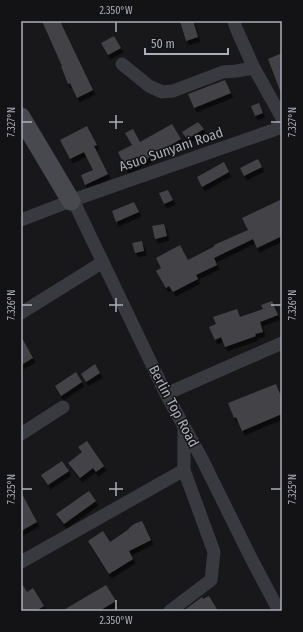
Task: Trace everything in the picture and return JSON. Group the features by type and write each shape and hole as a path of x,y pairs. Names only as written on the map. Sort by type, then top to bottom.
{"street":[{"path":"234,21 254,68 282,118"},
{"path":"122,64 149,86 162,92 173,91 223,72 254,68"},
{"name":"Berlin Top Road","path":"21,117 72,200 166,394 202,459 279,611"},
{"name":"Asuo Sunyani Road","path":"21,220 72,200 282,127"},
{"path":"21,312 103,262"},
{"path":"166,394 282,343"},
{"path":"21,434 63,407"},
{"path":"170,611 211,580 214,552 184,470 184,427"},
{"path":"21,562 184,470"}],"building":[{"path":"42,21 60,21 93,90 77,98 70,83 68,84 62,66"},
{"path":"180,21 193,21 198,37 186,41"},
{"path":"114,36 121,48 108,55 101,43"},
{"path":"282,53 282,93 281,93 268,59"},
{"path":"225,80 231,93 194,108 188,94"},
{"path":"259,103 263,113 255,116 251,106"},
{"path":"198,122 204,129 187,139 182,132"},
{"path":"172,124 181,139 148,159 126,169 118,152 132,145 125,133 133,129 140,142"},
{"path":"87,126 97,145 94,146 108,174 85,185 81,175 93,170 84,152 70,159 60,140"},
{"path":"258,159 262,167 244,176 240,168"},
{"path":"224,162 229,172 202,187 197,177"},
{"path":"168,190 173,200 164,204 159,193"},
{"path":"282,199 282,236 257,248 253,239 214,258 217,265 196,275 198,279 173,292 169,286 166,288 156,271 161,268 156,258 180,245 188,260 215,246 214,245 248,230 242,218"},
{"path":"134,202 139,212 116,222 112,211"},
{"path":"164,224 167,236 155,239 152,226"},
{"path":"142,241 144,251 135,253 132,243"},
{"path":"272,301 278,315 260,322 263,332 225,347 221,337 215,340 209,327 216,324 213,317 237,309 240,317 263,309 261,305"},
{"path":"21,336 33,358 21,365"},
{"path":"95,364 100,373 86,382 81,374"},
{"path":"76,372 82,382 61,396 55,386"},
{"path":"276,384 282,399 282,414 242,431 236,417 234,418 228,403"},
{"path":"87,441 104,466 96,472 93,468 80,478 68,463 82,452 78,447"},
{"path":"62,461 69,471 48,485 41,475"},
{"path":"89,491 96,501 64,524 56,514"},
{"path":"21,492 37,522 21,531"},
{"path":"142,521 151,540 129,551 133,559 109,574 88,541 103,531 110,542 134,524"},
{"path":"21,582 27,592 33,588 44,606 36,611 21,611"},
{"path":"106,585 116,601 99,611 62,611"},
{"path":"209,596 218,611 183,611 202,597 203,599"}]}
